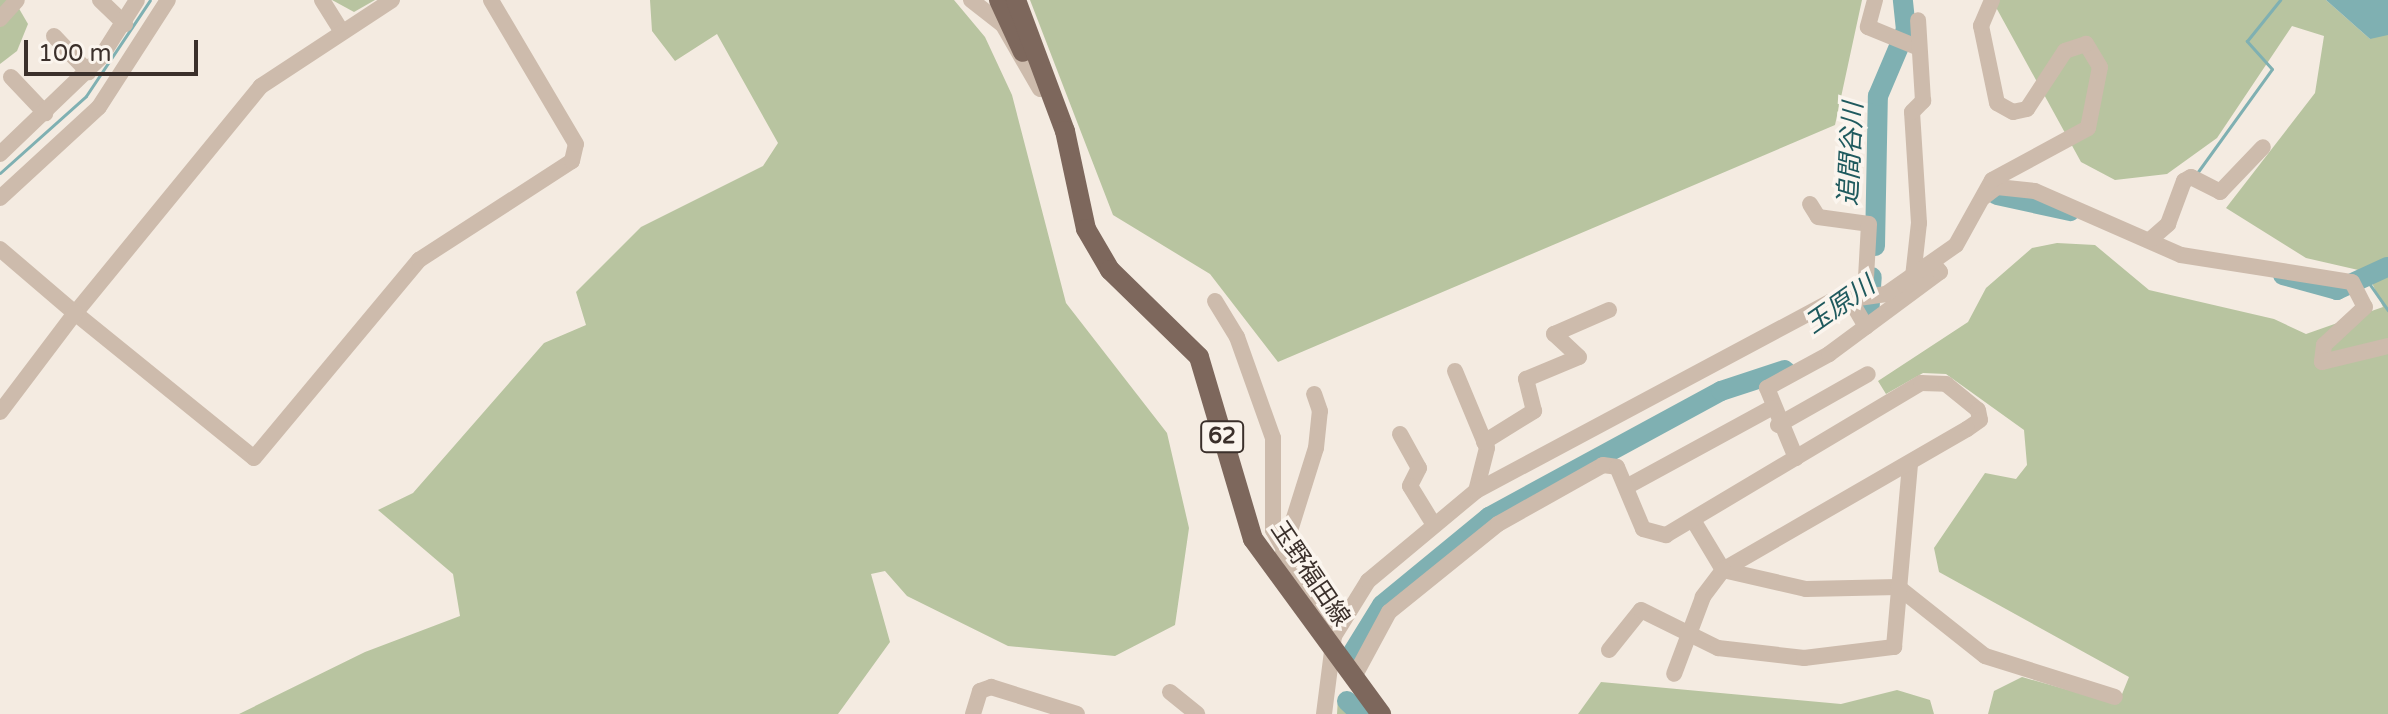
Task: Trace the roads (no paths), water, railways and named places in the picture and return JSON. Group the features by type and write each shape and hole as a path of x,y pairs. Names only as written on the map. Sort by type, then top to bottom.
{"main road":[{"name":"玉野福田線","path":"999,0 1071,162"},
{"name":"玉野福田線","path":"1016,0 1071,162 1086,229 1110,270 1199,357 1240,510 1267,564 1332,643 1381,714"}],"street":[{"path":"0,19 17,0"},
{"path":"100,0 125,24"},
{"path":"0,154 88,72 125,24 137,0"},
{"path":"0,198 99,107 168,0"},
{"path":"322,0 341,30"},
{"path":"0,412 75,313 261,86 341,30 392,0"},
{"path":"0,249 254,458 419,260 572,161 576,144 491,0"},
{"path":"971,0 1003,25 1040,89"},
{"path":"1875,0 1868,27 1908,41"},
{"path":"1796,458 1778,425 1767,388 1863,323 1936,268 1956,245 1992,180 2088,128 2100,67 2094,48 2073,44 2027,109 2003,109 1981,26 1992,0"},
{"path":"1911,285 1908,41 1918,20"},
{"path":"54,36 88,72"},
{"path":"11,77 45,113"},
{"path":"2151,239 2193,178 2220,192 2263,147"},
{"path":"1978,204 1997,187 2035,191 2151,239 2181,255 2354,285 2366,300 2362,315 2324,345 2322,362 2388,346"},
{"path":"1810,204 1818,217 1869,224 1863,323"},
{"path":"1324,714 1332,643 1377,569 1476,491 1830,302 1864,299 1911,285"},
{"path":"1215,301 1237,337 1273,438 1268,514 1283,553 1332,643"},
{"path":"1484,442 1534,411 1526,379 1579,357 1554,334 1609,310"},
{"path":"1455,371 1484,442 1487,457 1476,491"},
{"path":"1778,425 1868,374"},
{"path":"1354,677 1389,612 1498,524 1603,465 1617,467 1628,486 1643,529 1666,535 1921,383 1946,384 1980,420 1910,464 1723,570 1689,635 1674,674"},
{"path":"1283,553 1316,448 1320,411 1314,394"},
{"path":"1628,486 1771,408"},
{"path":"1400,434 1419,468 1410,486 1434,525"},
{"path":"1609,650 1641,610 1718,648 1804,658 1894,647 1910,464"},
{"path":"1693,520 1723,570 1806,589 1898,587 1985,656 2115,697"},
{"path":"973,714 980,691 991,687 1041,709 1077,714"},
{"path":"1170,692 1197,714"}],"water":[{"path":"2326,0 2388,0 2388,35 2370,39"}],"waterway":[{"path":"0,173 86,96 150,0"},
{"name":"追間谷川","path":"1875,246 1878,96 1906,30 1903,0"},
{"path":"2197,173 2272,69 2247,41 2280,0"},
{"name":"玉原川","path":"1997,195 2070,211"},
{"name":"玉原川","path":"2283,275 2337,290 2387,267"},
{"name":"追間谷川","path":"1869,316 1872,277"},
{"path":"2366,279 2388,310"},
{"name":"玉原川","path":"1353,652 1382,605 1489,517 1721,391 1785,370"},
{"name":"玉原川","path":"1347,701 1361,714"}]}
